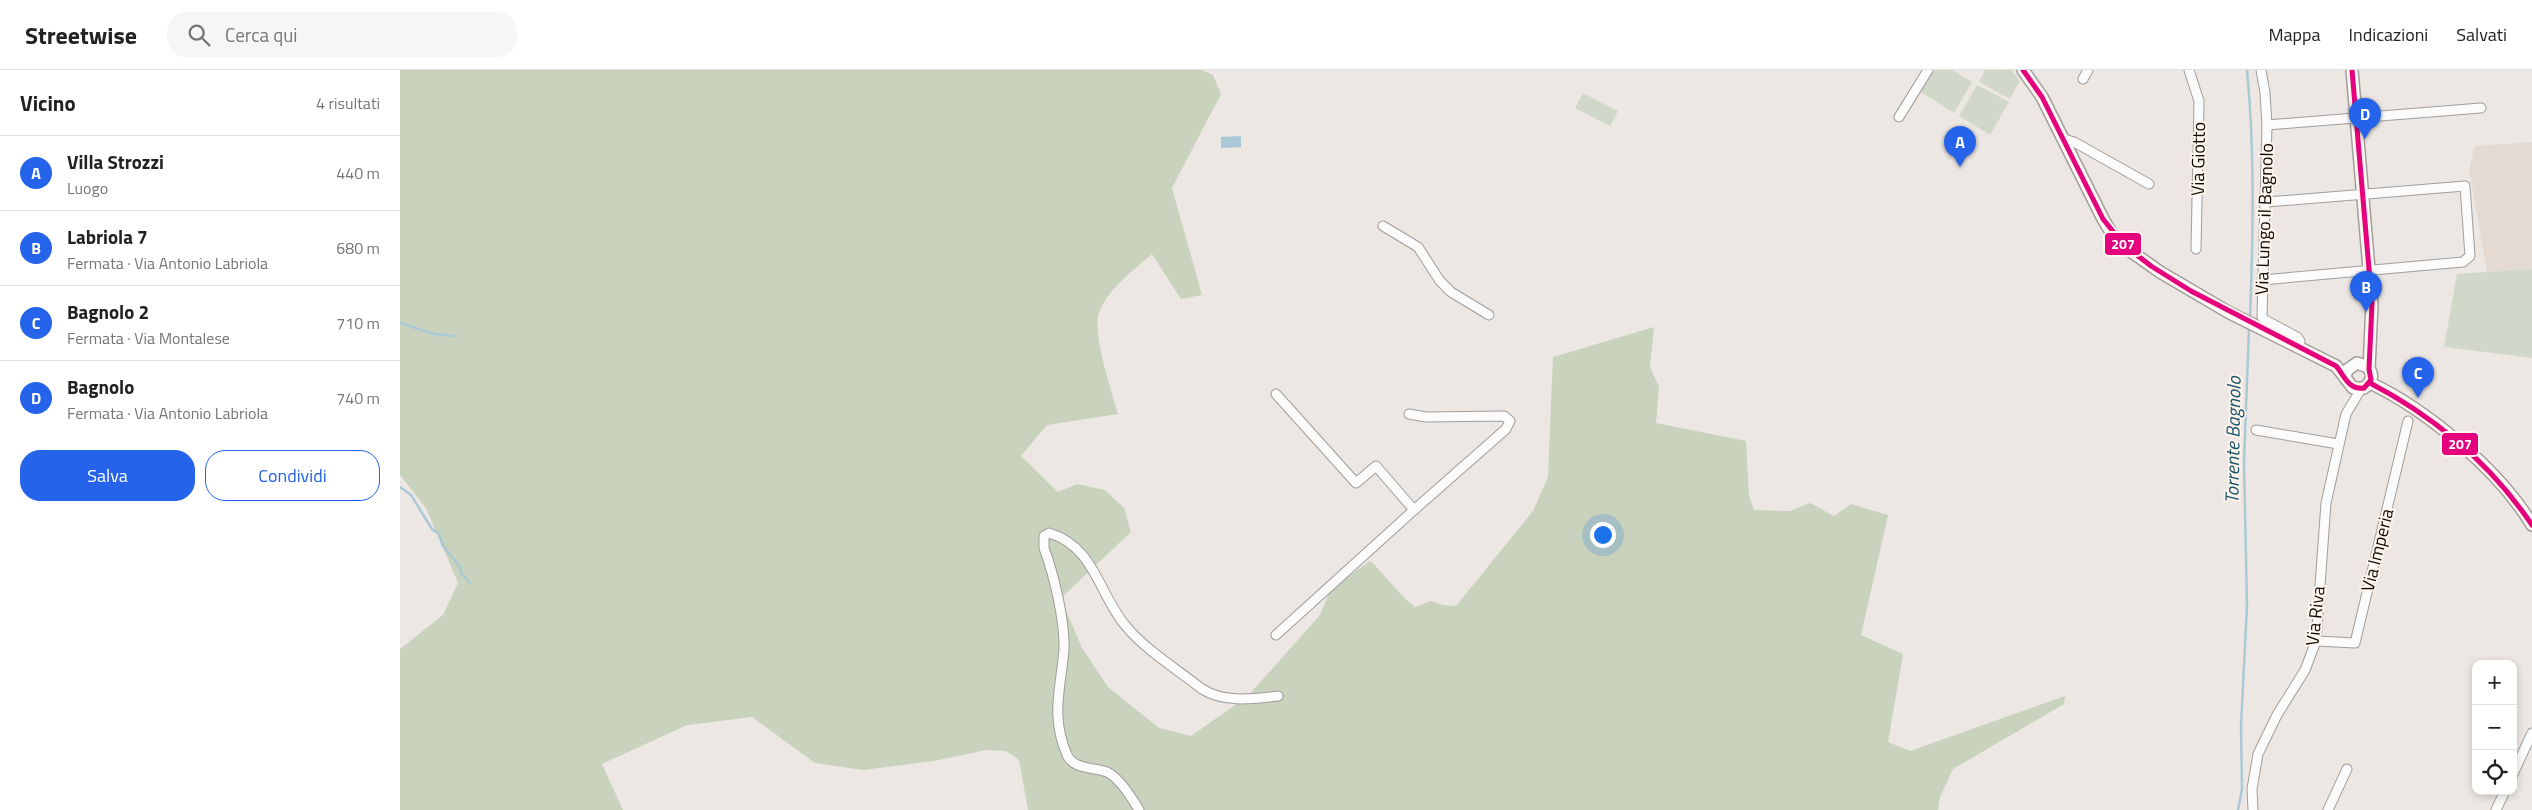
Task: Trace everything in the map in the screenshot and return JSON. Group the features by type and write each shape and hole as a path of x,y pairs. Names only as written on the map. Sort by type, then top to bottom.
{"street":[{"path":"1899,117 1928,70"},
{"path":"2023,70 2042,97 2103,219 2117,240 2160,272 2250,324 2336,366 2356,383 2408,402 2426,414 2496,479 2518,503 2532,525"},
{"path":"2083,79 2088,70"},
{"name":"Via Giotto","path":"2188,70 2198,101 2196,249"},
{"name":"Via Lungo il Bagnolo","path":"2261,70 2267,126 2267,202 2262,280 2262,317 2297,337 2300,341 2299,347"},
{"path":"2352,70 2370,270 2370,369 2372,376 2356,383"},
{"path":"2267,126 2481,108"},
{"path":"2064,139 2074,142 2150,184"},
{"path":"2262,280 2463,262 2470,256 2465,186 2267,202"},
{"path":"1383,226 1418,247 1440,281 1451,292 1489,315"},
{"path":"2356,383 2347,370 2357,363 2371,335"},
{"path":"2357,363 2366,365 2370,369"},
{"name":"Via Riva","path":"2253,810 2252,789 2258,754 2277,715 2304,670 2316,640 2326,503 2338,444 2356,383"},
{"path":"1276,394 1356,483 1376,466 1414,510"},
{"path":"1276,635 1506,429 1510,421 1504,416 1426,417 1409,414"},
{"name":"Via Imperia","path":"2316,640 2355,642 2408,421"},
{"path":"2256,430 2338,444"},
{"path":"1139,810 1132,796 1108,773 1078,765 1068,758 1063,744 1056,700 1064,649 1062,629 1044,548 1044,536 1049,533 1056,535 1084,557 1096,572 1125,626 1202,689 1213,696 1232,698 1278,696"},
{"path":"2517,765 2532,733"},
{"path":"2328,810 2347,769"},
{"path":"2496,810 2503,795"}],"shaded area":[{"path":"2532,142 2532,269 2487,272 2469,169 2475,146"}],"green space":[{"path":"400,70 1201,70 1213,75 1221,94 1172,188 1202,295 1181,299 1152,254 1130,273 1116,286 1104,302 1098,319 1103,361 1118,414 1047,425 1021,456 1058,492 1077,484 1105,490 1124,508 1131,532 1061,598 1082,648 1108,687 1159,728 1191,736 1248,696 1320,615 1331,589 1370,561 1415,607 1431,601 1443,605 1456,606 1533,511 1548,477 1553,357 1654,327 1650,367 1659,387 1656,423 1746,441 1749,496 1754,510 1790,511 1810,503 1834,516 1851,504 1888,515 1861,635 1903,654 1888,742 1910,751 2065,696 2064,704 1953,769 1940,797 1938,810 1028,810 1019,760 1006,751 986,750 934,761 863,770 815,763 752,717 687,725 602,764 623,810 400,810 400,649 443,615 458,583 426,508 400,475"},
{"path":"1934,70 1953,70 1972,82 1954,113 1921,92"},
{"path":"1985,70 2011,70 2020,81 2010,99 1979,82"},
{"path":"1977,85 2009,102 1990,135 1959,116"},
{"path":"1583,93 1618,111 1610,126 1575,108"},
{"path":"2532,269 2532,358 2444,347 2457,274"}],"water":[{"path":"1241,136 1241,147 1221,148 1221,137"}],"waterway":[{"name":"Torrente Bagnolo","path":"2247,70 2252,163 2250,319"},
{"path":"400,323 434,334 454,336"},
{"name":"Torrente Bagnolo","path":"2238,810 2242,789 2241,726 2247,606 2244,462 2249,327"},
{"path":"400,487 411,495 432,529 439,534 443,546 460,567 461,573 470,583"}],"transit line":[{"name":"207","path":"2023,70 2042,97 2103,219 2124,245 2151,266 2191,291 2336,366 2350,385 2364,388 2371,380 2369,369 2372,304 2352,70"},
{"name":"207","path":"2370,383 2417,411 2460,444 2499,482 2532,525"}],"place":[{"name":"Bagnolo","path":"2365,139"},
{"name":"Villa Strozzi","path":"1960,167"},
{"name":"Labriola 7","path":"2366,312"},
{"name":"Bagnolo 2","path":"2418,398"}]}
